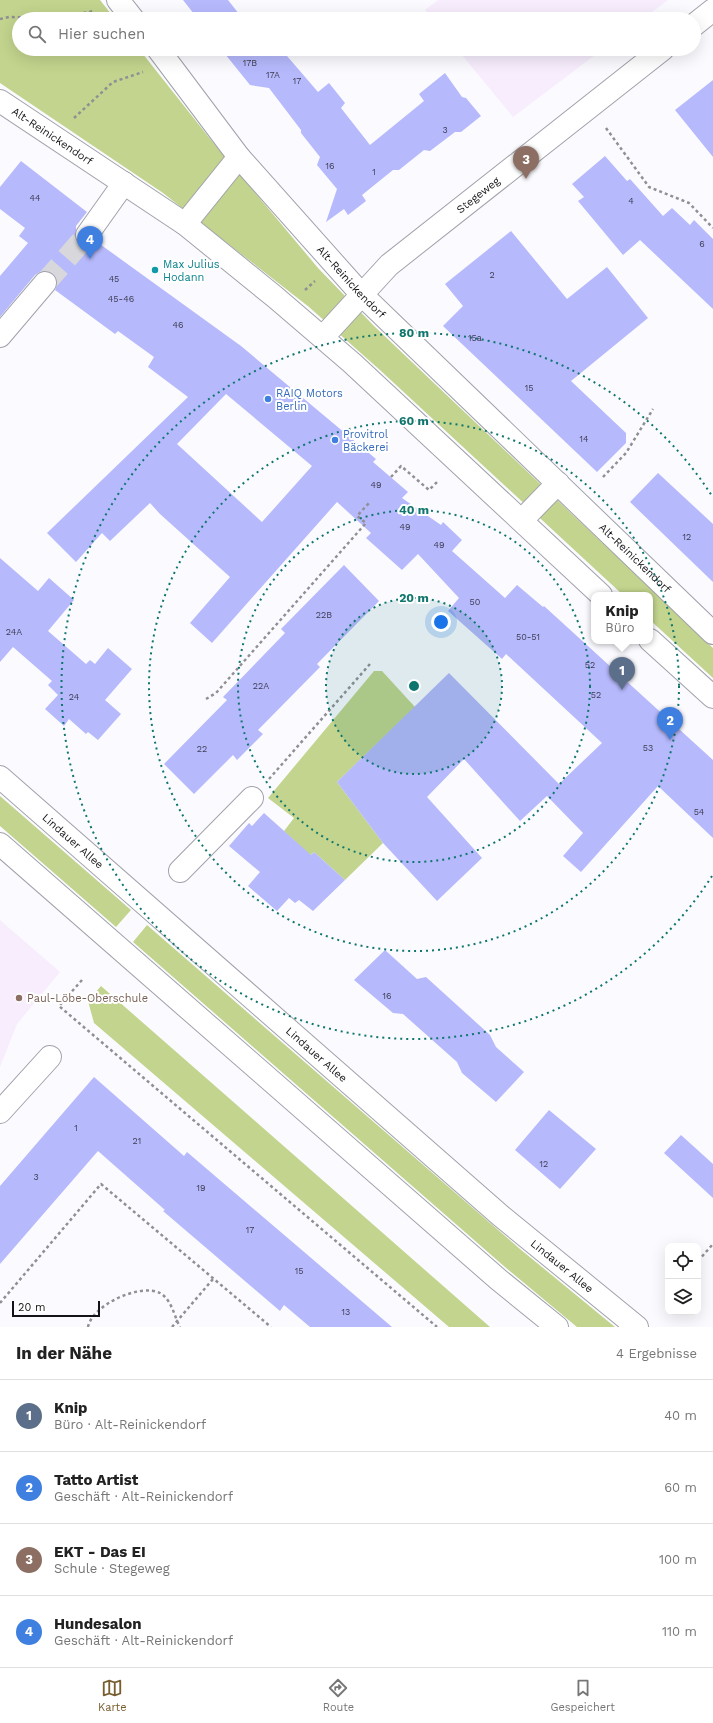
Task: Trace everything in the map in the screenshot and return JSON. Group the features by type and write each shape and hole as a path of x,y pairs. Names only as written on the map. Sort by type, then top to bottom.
{"street":[{"path":"701,19 713,10"},
{"name":"Alt-Reinickendorf","path":"164,56 239,157 362,295 713,633"},
{"name":"Stegeweg","path":"323,336 389,265 654,56"},
{"name":"Alt-Reinickendorf","path":"0,101 55,136 185,224 323,336 459,461 598,592"},
{"path":"185,224 239,157"},
{"path":"87,235 124,183"},
{"path":"0,336 45,283"},
{"path":"522,520 558,483"},
{"path":"653,643 713,697"},
{"name":"Lindauer Allee","path":"0,777 489,1206 637,1327"},
{"path":"180,871 252,798"},
{"path":"0,844 493,1275 557,1327"},
{"path":"0,1112 50,1057"}],"path":[{"path":"93,12 102,6 128,7"},
{"path":"0,19 12,18"},
{"path":"55,136 113,82 164,56"},
{"path":"603,125 649,187 689,203 713,228"},
{"path":"285,306 334,265"},
{"path":"603,477 626,453 653,409"},
{"path":"391,477 401,466 429,490 459,461"},
{"path":"206,698 216,693 366,523 358,516 369,503"},
{"path":"252,798 370,664"},
{"path":"82,980 59,1006 437,1327"},
{"path":"0,1303 101,1184 271,1327"},
{"path":"701,1258 713,1244"},
{"path":"172,1327 213,1279"},
{"path":"88,1327 94,1314 103,1307 137,1291 147,1290 160,1294 166,1299 171,1305 180,1327"}],"shaded area":[{"path":"438,0 668,0 652,12 427,12 425,10"},
{"path":"463,56 594,56 513,117"},
{"name":"Paul-Löbe-Oberschule","path":"0,920 60,972 17,1024 0,1067"}],"green space":[{"path":"0,0 100,0 109,12 12,12 12,56 145,56 211,140 318,268 374,326 713,648 713,678 653,623 653,592 620,592 381,371 309,307 163,193 0,83"},
{"path":"374,671 382,671 415,707 337,782 383,843 345,880 314,852 306,860 293,848 297,843 284,831 294,818 268,798"},
{"path":"0,796 131,910 116,927 0,826"},
{"path":"147,925 520,1249 615,1327 577,1327 505,1267 133,942"},
{"path":"101,986 490,1327 449,1327 94,1023 88,1001"}],"building":[{"path":"183,0 228,0 237,12 192,12"},
{"path":"227,56 287,56 318,92 329,83 345,103 341,108 370,145 424,101 419,94 445,73 462,97 466,98 481,116 461,132 455,132 430,151 424,150 399,170 393,170 362,195 366,201 348,215 344,209 326,222 337,189 317,165 320,157 269,88 250,85"},
{"path":"713,80 713,157 675,110"},
{"path":"605,156 627,181 630,179 663,216 672,208 690,225 694,220 713,239 713,309 640,240 623,255 578,201 584,197 572,184"},
{"path":"21,161 87,212 76,226 76,240 79,245 86,247 93,246 97,242 241,346 376,459 373,462 408,492 402,498 441,525 443,522 462,540 452,551 505,598 517,585 543,607 544,606 713,760 713,838 658,786 581,872 563,856 583,833 547,796 520,821 464,759 427,797 482,858 437,901 383,843 337,782 449,673 559,784 602,743 506,654 502,659 448,611 459,598 418,554 402,570 366,538 371,533 337,502 212,643 190,623 230,577 160,514 150,503 110,541 102,533 76,562 47,533 188,397 148,367 154,357 118,331 115,334 55,290 57,278 48,271 41,271 35,275 0,317 0,276 28,243 19,236 25,228 0,209 0,187","holes":["226,394 312,466 262,522 177,444"]},
{"path":"511,231 567,299 607,267 648,318 571,381 626,433 626,443 597,472 443,326 463,306 445,284"},
{"path":"658,473 713,524 713,582 630,502"},
{"path":"0,558 38,591 49,578 74,600 48,631 86,664 90,660 95,664 108,648 132,669 105,700 121,714 98,740 88,732 86,734 69,719 64,726 45,709 58,695 48,685 52,681 13,647 0,662"},
{"path":"344,565 379,601 317,664 320,667 258,730 263,734 237,760 233,755 194,794 164,764 227,700 223,697 285,633 281,629"},
{"path":"264,813 311,855 314,852 345,880 313,911 299,900 295,903 289,898 277,911 248,886 260,872 229,846 249,823 252,826"},
{"path":"385,950 417,979 426,977 490,1035 496,1047 524,1072 496,1102 462,1073 457,1062 403,1014 393,1013 354,980"},
{"path":"94,1077 184,1156 187,1152 392,1327 310,1327 284,1305 280,1311 163,1211 165,1210 98,1151 0,1264 0,1186"},
{"path":"549,1110 596,1149 560,1189 515,1150"},
{"path":"681,1135 713,1164 713,1198 664,1153"}],"tunnel":[{"path":"45,283 87,235"}],"place":[{"name":"EKT - Das EI","path":"526,179"},
{"name":"Hundesalon","path":"90,259"},
{"name":"Max Julius Hodann","path":"155,270"},
{"name":"RAIQ Motors Berlin","path":"268,399"},
{"name":"Provitrol Bäckerei","path":"335,440"},
{"name":"Knip","path":"622,690"},
{"name":"Tatto Artist","path":"670,740"},
{"name":"Paul-Löbe-Oberschule","path":"19,998"}]}
